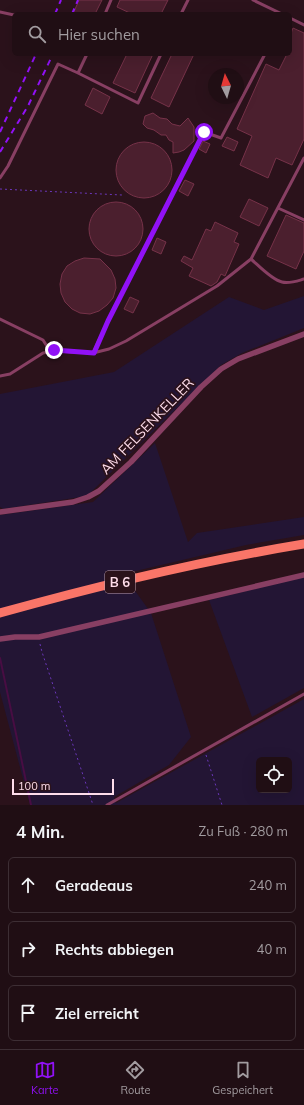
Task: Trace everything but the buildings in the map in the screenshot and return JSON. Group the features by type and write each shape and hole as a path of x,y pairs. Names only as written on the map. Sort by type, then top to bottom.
{"main road":[{"name":"B 6","path":"0,613 128,580 241,555 304,544"}],"street":[{"name":"AM FELSENKELLER","path":"0,512 73,502 88,497 99,491 131,462 201,387 221,370 238,359 304,334"},
{"path":"0,639 15,637 38,637 135,613 304,575"}],"lane":[{"path":"106,12 111,0"},
{"path":"182,12 188,0"},
{"path":"253,0 278,12"},
{"path":"0,12 12,15"},
{"path":"292,19 304,25"},
{"path":"78,73 86,56"},
{"path":"0,178 8,166 58,64 138,102 160,56"},
{"path":"94,353 115,307 204,132 221,138 264,56"},
{"path":"0,376 10,374 43,353 54,350 94,353 109,350 217,286 251,259 304,158"},
{"path":"278,208 304,220"},
{"path":"251,259 275,279 282,282 304,279"},
{"path":"0,319 43,340 50,351"},
{"path":"108,805 304,694"}],"path":[{"path":"0,189 122,195"},
{"path":"38,637 93,805"},
{"path":"204,750 222,805"}],"shaded area":[{"path":"304,296 304,328 242,353 221,365 87,496 3,509 0,507 0,394 114,372 229,297 264,310"},
{"path":"155,443 188,542 197,533 304,517 304,535 246,545 123,574 151,613 191,737 169,765 114,797 116,803 304,699 304,805 30,805 0,692 0,515 93,502"},
{"path":"304,577 304,688 252,717 209,600"}],"waterway":[{"path":"0,658 31,805"}],"railway":[{"path":"56,12 61,0"},
{"path":"73,12 78,0"},
{"path":"0,132 35,56"},
{"path":"0,152 28,106 52,56"}],"route":[{"path":"54,350 64,352 94,353 108,321 204,132"}]}
